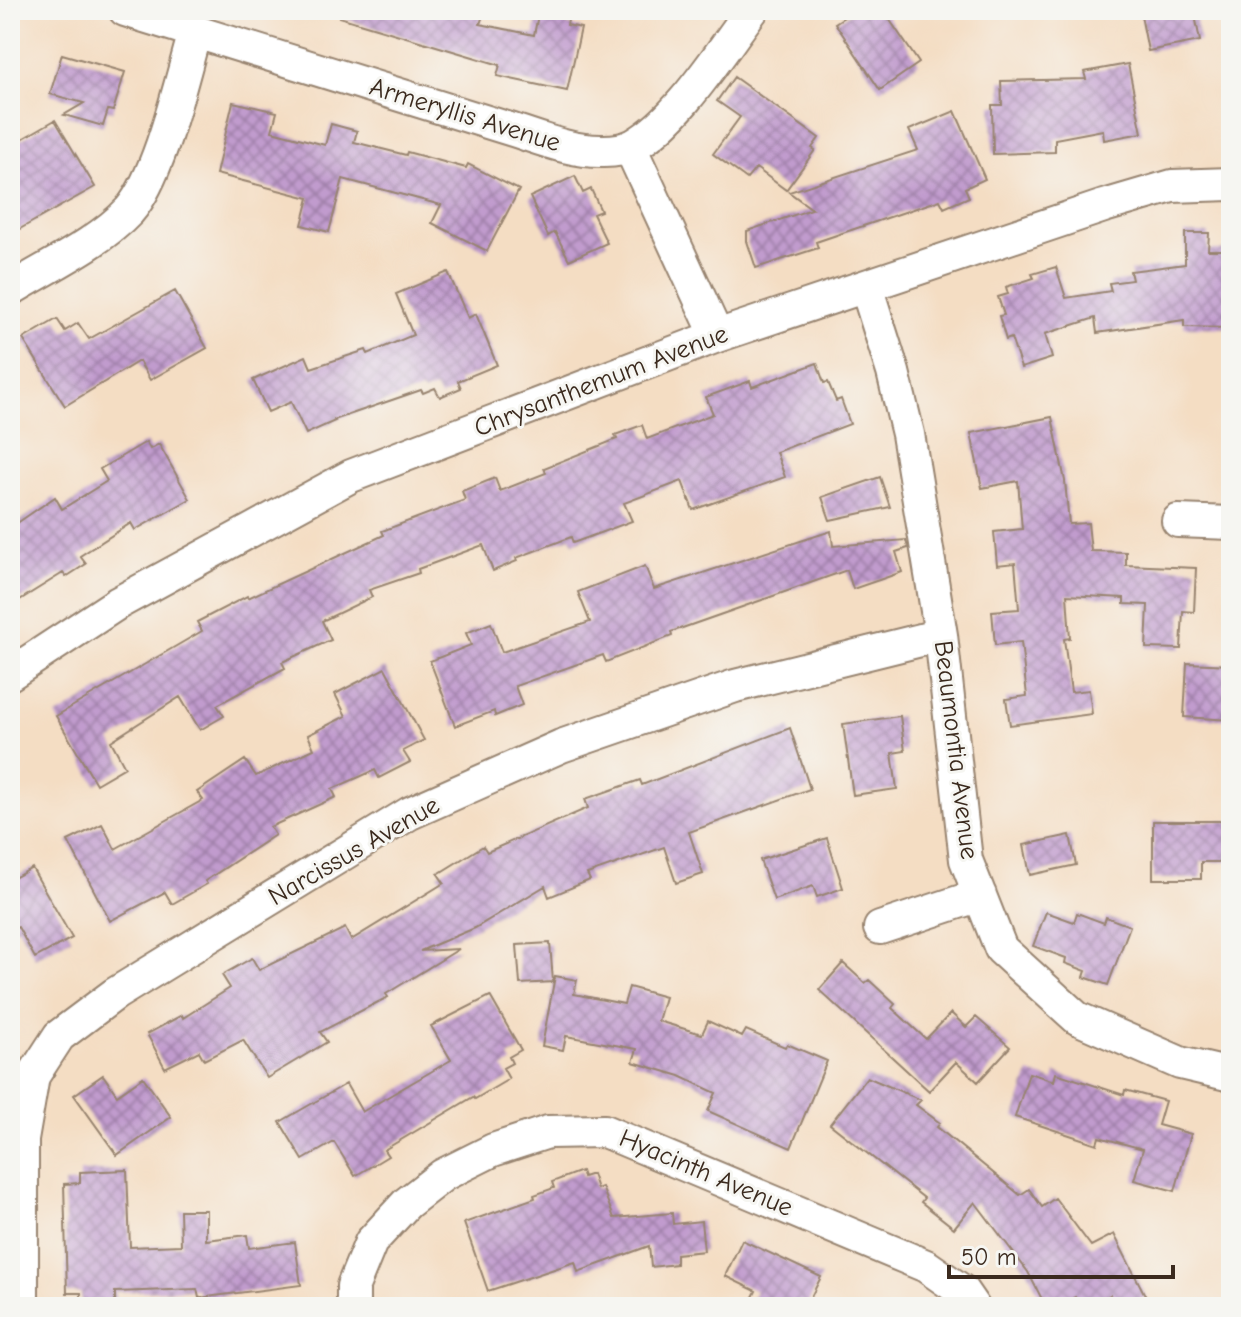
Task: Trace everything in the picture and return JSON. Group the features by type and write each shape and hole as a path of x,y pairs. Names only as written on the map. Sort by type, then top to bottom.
{"street":[{"name":"Armeryllis Avenue","path":"125,10 566,146 602,151 630,147"},
{"path":"717,336 630,147 654,132 678,106 752,10"},
{"path":"10,290 99,236 129,211 148,182 195,32"},
{"name":"Chrysanthemum Avenue","path":"10,674 118,603 351,476 717,336 1104,206 1172,186 1231,184"},
{"name":"Beaumontia Avenue","path":"866,286 893,372 908,434 941,635 966,860 1001,949 1077,1018 1180,1063 1231,1075"},
{"path":"1178,521 1231,523"},
{"name":"Narcissus Avenue","path":"22,1307 22,1140 33,1076 59,1036 115,994 410,813 561,746 735,686 941,635"},
{"path":"880,928 980,895"},
{"name":"Hyacinth Avenue","path":"353,1307 353,1286 371,1242 407,1203 443,1175 493,1150 548,1132 604,1131 926,1266 962,1291 973,1307"}],"building":[{"path":"340,10 485,10 480,24 534,35 539,10 549,10 569,14 567,25 581,28 567,91 497,76 500,65 339,17"},
{"path":"855,10 883,10 919,63 880,90 835,23"},
{"path":"1140,10 1194,10 1200,41 1148,51"},
{"path":"62,54 125,72 113,111 108,110 103,126 64,115 84,103 50,94"},
{"path":"1128,64 1142,133 1104,140 1103,130 1055,139 1055,152 993,154 992,105 1002,105 1001,81 1086,79 1084,72"},
{"path":"734,77 819,138 812,148 815,150 786,190 756,168 747,179 713,154 740,117 717,101"},
{"path":"233,102 277,112 272,131 325,145 331,124 357,131 354,142 466,168 468,164 519,190 487,251 432,223 441,205 343,179 329,232 302,225 309,198 216,174"},
{"path":"955,111 985,179 965,188 969,197 944,208 940,200 816,242 818,248 756,268 747,231 812,209 789,192 918,150 909,130"},
{"path":"55,120 95,187 18,230 10,216 10,146"},
{"path":"575,176 583,193 591,189 601,211 593,214 607,243 569,260 555,232 548,236 530,197"},
{"path":"1185,233 1209,233 1208,250 1231,250 1231,328 1184,327 1184,320 1097,333 1095,318 1045,334 1052,358 1021,368 1011,338 1006,340 999,316 1004,315 998,297 1008,294 1006,287 1034,278 1032,274 1056,267 1066,298 1111,291 1109,283 1132,280 1130,271 1185,264"},
{"path":"448,272 468,318 476,314 497,365 458,381 461,388 440,397 435,388 423,393 421,390 334,420 306,434 291,402 268,412 253,380 306,356 311,368 366,350 368,354 413,335 396,294"},
{"path":"175,291 207,348 150,380 139,361 65,406 23,339 57,319 65,331 78,323 89,339"},
{"path":"817,363 824,383 828,382 836,401 841,399 850,424 776,452 785,477 693,510 682,481 624,503 632,521 573,543 571,537 516,558 517,561 493,571 483,545 418,569 419,573 369,590 372,597 322,621 331,640 282,662 285,668 217,705 224,716 200,730 180,697 111,741 125,767 96,784 56,716 202,631 197,622 247,596 384,535 382,531 465,500 462,491 495,478 500,491 546,473 544,468 617,439 615,435 642,425 647,439 713,414 706,397 750,381 752,387"},
{"path":"1052,417 1065,481 1069,524 1088,523 1091,551 1126,552 1126,565 1196,568 1194,612 1183,611 1181,649 1146,648 1148,605 1124,604 1124,598 1067,595 1070,638 1064,639 1071,692 1089,690 1092,714 1010,725 1006,699 1027,696 1021,642 995,645 992,611 1019,609 1015,563 997,565 994,532 1022,529 1018,481 982,488 971,433"},
{"path":"146,442 150,449 159,444 190,499 135,530 131,523 80,556 86,564 66,577 63,573 10,606 10,528 55,497 62,509 107,481 100,469"},
{"path":"880,477 890,507 830,520 822,497"},
{"path":"831,531 833,546 906,540 908,548 896,552 902,572 853,589 847,570 671,632 672,636 606,662 603,655 515,686 522,705 495,716 494,711 455,726 430,661 471,645 466,633 491,623 502,652 590,622 578,592 645,566 654,589"},
{"path":"1187,663 1231,665 1231,720 1184,717"},
{"path":"385,668 424,740 403,751 410,762 379,778 375,770 332,789 336,797 270,827 275,835 205,881 207,884 172,904 165,892 110,921 68,841 102,824 115,849 203,800 197,792 245,760 256,776 314,749 308,735 346,716 335,694"},
{"path":"900,716 905,751 892,753 897,789 853,795 843,724"},
{"path":"790,728 810,789 689,832 703,874 676,883 664,847 587,874 590,880 549,897 545,886 475,928 420,951 459,949 386,994 388,997 320,1032 327,1042 267,1078 243,1040 204,1060 199,1051 165,1068 147,1034 182,1015 183,1018 230,988 222,975 252,958 259,970 345,928 351,940 444,883 438,874 483,846 487,852 588,808 585,799 640,780 642,785"},
{"path":"1153,821 1231,821 1231,862 1201,862 1201,879 1153,879"},
{"path":"1070,835 1076,865 1030,875 1024,845"},
{"path":"827,838 843,888 817,897 813,886 774,900 760,860"},
{"path":"32,868 72,938 35,958 18,927 10,931 10,880"},
{"path":"1046,912 1074,922 1077,913 1104,923 1106,917 1130,926 1108,985 1084,977 1086,971 1065,963 1066,958 1033,946"},
{"path":"550,943 553,982 520,984 517,945"},
{"path":"843,963 865,983 869,980 895,1004 892,1008 926,1039 951,1013 966,1027 976,1017 1010,1047 978,1082 956,1062 929,1091 819,990"},
{"path":"555,976 577,980 574,994 624,1004 629,987 665,997 658,1021 702,1034 708,1021 742,1037 746,1030 827,1061 791,1148 708,1111 716,1093 680,1076 633,1062 637,1049 566,1036 563,1050 542,1046"},
{"path":"490,996 521,1050 509,1057 512,1063 503,1068 509,1079 384,1150 388,1156 355,1176 334,1142 303,1160 280,1122 346,1084 362,1112 451,1060 431,1026"},
{"path":"1029,1073 1054,1081 1056,1073 1124,1095 1125,1090 1165,1101 1158,1125 1191,1134 1175,1191 1134,1180 1143,1149 1099,1137 1097,1144 1015,1117"},
{"path":"103,1075 117,1095 143,1077 171,1117 117,1155 74,1095"},
{"path":"867,1077 921,1100 916,1105 940,1123 937,1127 1020,1195 1029,1189 1042,1207 1055,1198 1091,1246 1114,1234 1146,1297 1126,1307 1116,1307 1110,1295 1087,1307 1080,1307 1075,1297 1056,1307 1046,1307 1028,1272 975,1202 954,1228 921,1202 924,1198 830,1124"},
{"path":"127,1170 130,1247 181,1245 180,1210 206,1210 206,1240 247,1235 249,1248 295,1242 301,1285 199,1298 197,1289 115,1292 115,1307 81,1307 81,1293 67,1293 64,1184 80,1183 80,1172"},
{"path":"581,1171 583,1177 592,1174 597,1189 602,1187 614,1218 672,1213 673,1224 701,1221 704,1251 676,1254 676,1264 651,1267 649,1246 578,1272 575,1262 488,1291 464,1223 535,1198 534,1195 554,1188 552,1182"},
{"path":"742,1240 821,1277 806,1307 748,1307 756,1291 725,1276"}]}
